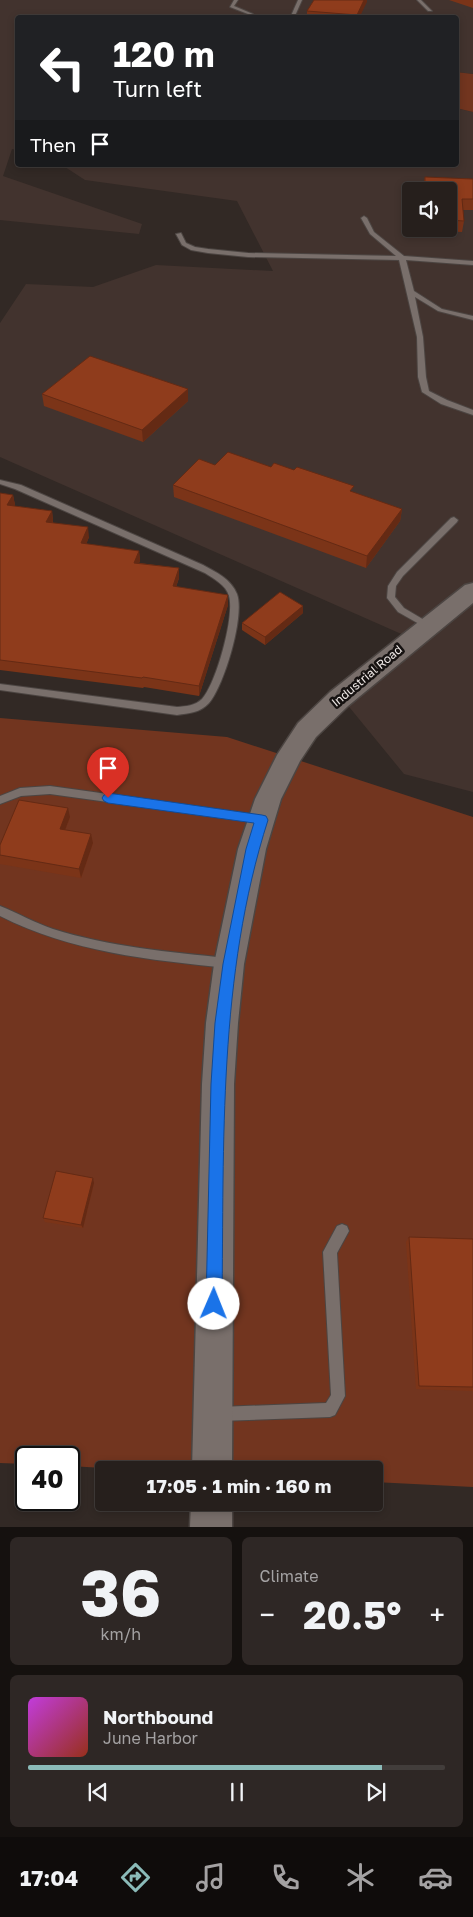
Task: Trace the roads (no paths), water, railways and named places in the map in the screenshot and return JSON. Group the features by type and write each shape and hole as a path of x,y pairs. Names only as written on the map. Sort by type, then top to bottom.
{"street":[{"name":"Industrial Road","path":"212,1461 218,1084 222,1023 229,964 252,849 268,799 290,755 306,730 339,699 473,591"},
{"path":"211,1527 212,1511"}],"lane":[{"path":"236,0 232,6 251,15"},
{"path":"293,15 300,0"},
{"path":"419,0 430,10"},
{"path":"364,218 372,233 402,258 420,337 422,377 426,392 444,402 473,413"},
{"path":"179,234 184,244 193,249 248,255 402,258 473,263"},
{"path":"410,292 440,310 473,318"},
{"path":"0,482 18,487 200,567 220,579 232,590 236,602 235,613 217,681 210,695 197,708 177,711 0,687"},
{"path":"428,626 401,610 391,598 392,586 400,574 454,520"},
{"path":"0,800 20,792 50,790 262,820"},
{"path":"0,911 19,922 63,937 119,948 229,964"},
{"path":"212,1414 330,1410 338,1396 330,1252 342,1231"}]}
